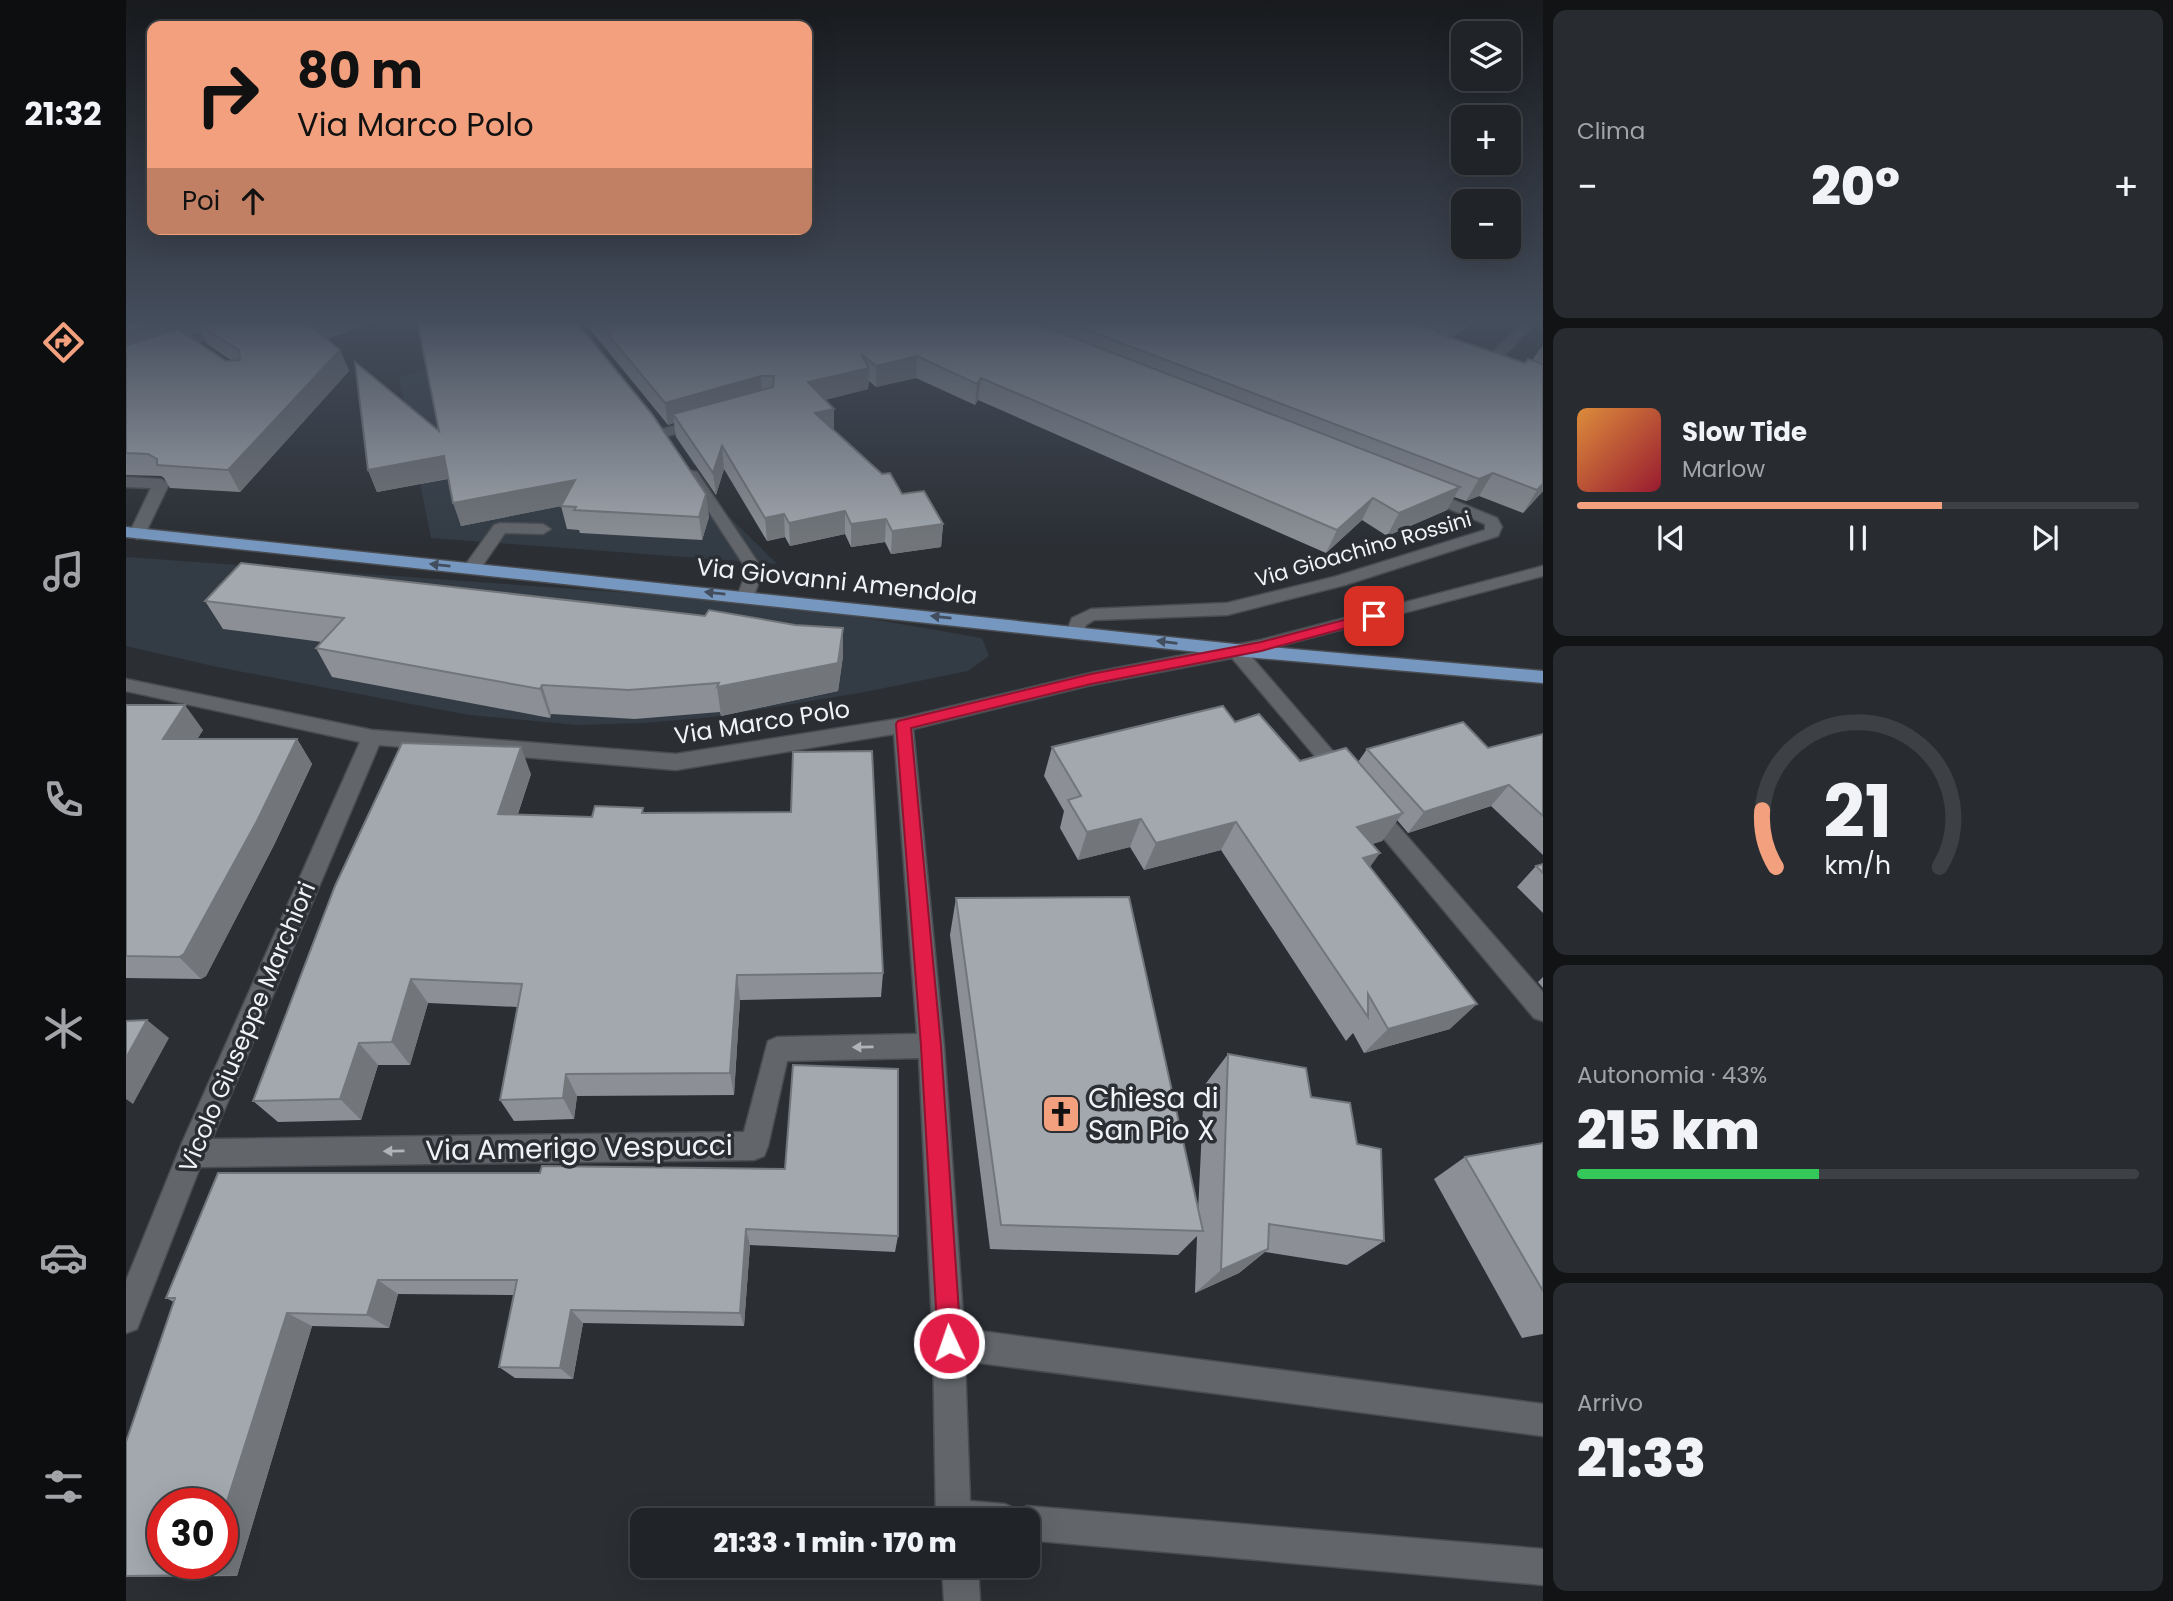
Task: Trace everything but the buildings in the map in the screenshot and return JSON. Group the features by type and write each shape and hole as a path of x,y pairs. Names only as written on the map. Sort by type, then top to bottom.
{"main road":[{"name":"Via Giovanni Amendola","path":"132,533 1076,631 1235,650 1543,677"}],"street":[{"path":"664,434 716,418"},
{"path":"687,467 755,570 746,597"},
{"path":"126,482 161,484 132,533"},
{"name":"Via Gioachino Rossini","path":"1076,631 1078,622 1091,615 1227,609 1267,600 1339,581 1492,533 1494,527 1491,521 1407,486"},
{"path":"471,568 499,528 543,529"},
{"name":"Via Marco Polo","path":"126,685 372,737 676,762 903,724 1091,679 1261,646 1543,571"},
{"path":"1235,650 1543,1010"},
{"path":"903,724 931,1046 949,1343 952,1508"},
{"name":"Vicolo Giuseppe Marchiori","path":"126,1318 192,1153 372,737"},
{"name":"Via Amerigo Vespucci","path":"192,1153 754,1146 777,1048 931,1046"},
{"path":"949,1343 1543,1420"},
{"path":"1040,1524 1543,1567"},
{"path":"961,1578 962,1601"}],"shaded area":[{"path":"402,395 606,395 777,564 431,538"},
{"path":"126,557 702,598 825,611 982,638 989,656 968,671 865,692 713,717 577,725 469,715 217,667 126,646"}],"place":[{"name":"Chiesa di San Pio X","path":"1061,1114"}],"route":[{"path":"949,1343 931,1046 903,724 1091,679 1261,646 1374,616"}]}
